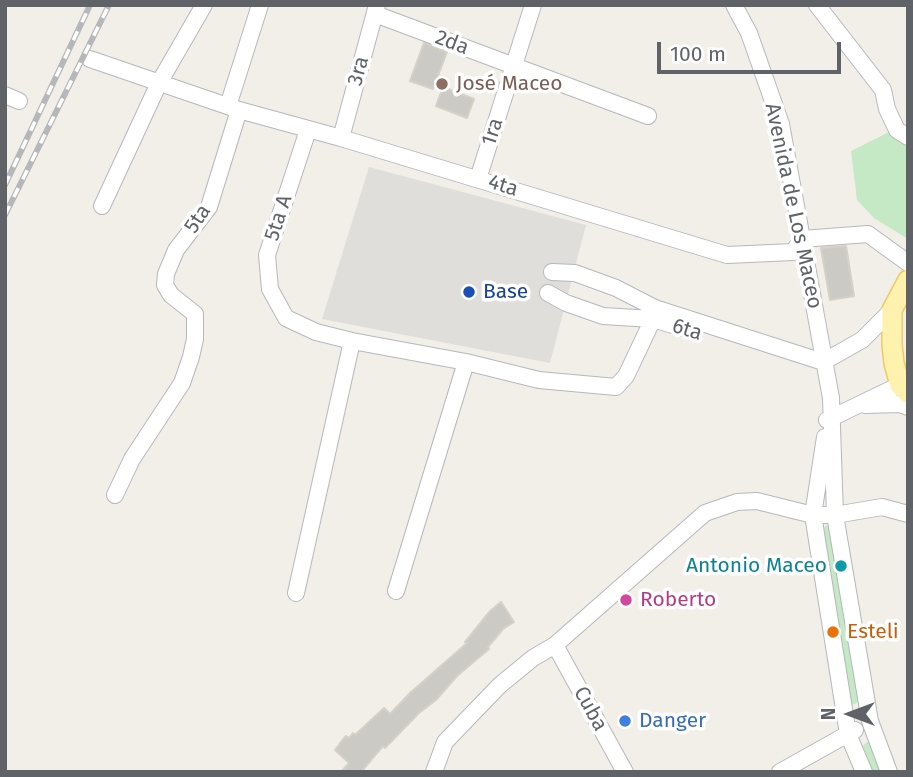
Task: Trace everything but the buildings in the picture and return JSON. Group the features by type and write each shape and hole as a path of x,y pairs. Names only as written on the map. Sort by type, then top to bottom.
{"main road":[{"path":"905,386 894,363 892,310 908,280"}],"street":[{"path":"102,206 159,83 204,5"},
{"name":"5ta","path":"115,495 132,459 182,383 195,339 195,314 171,295 165,285 166,274 176,250 209,206 260,5"},
{"name":"1ra","path":"478,179 533,5"},
{"name":"Avenida de Los Maceo","path":"734,5 749,33 781,124 824,367 830,419 835,515 870,721 874,738 889,772"},
{"path":"817,5 883,90 887,109 897,130 908,137"},
{"name":"2da","path":"376,10 514,67 648,116"},
{"name":"3ra","path":"341,138 376,10"},
{"name":"4ta","path":"90,59 234,108 727,255 793,252 803,239 868,234 908,263"},
{"name":"5ta A","path":"308,130 267,255 270,289 286,318 316,332 352,341 466,362 540,380 617,387 626,376 654,314"},
{"name":"6ta","path":"552,272 575,273 616,288 654,314 824,367"},
{"name":"6ta","path":"548,293 603,316 654,314"},
{"path":"824,367 862,340 892,310"},
{"path":"296,593 352,341"},
{"path":"396,591 466,362"},
{"path":"830,419 905,386"},
{"path":"856,406 899,404 908,407"},
{"name":"Avenida de Los Maceo","path":"830,419 813,514 848,734 864,772"},
{"path":"434,772 445,741 464,721 533,658 555,645 705,513 737,502 757,501 813,514 835,515 882,507 908,514"},
{"name":"Cuba","path":"555,645 625,772"},
{"path":"780,772 870,721"}],"shaded area":[{"path":"369,167 586,225 550,363 322,319"}],"green space":[{"path":"891,131 908,142 908,239 874,218 857,200 851,151"},
{"path":"827,525 832,528 858,697 857,703 852,705 849,705 823,528"},
{"path":"867,742 871,743 883,772 873,772 863,746"}],"railway":[{"path":"5,185 90,5"},
{"path":"5,215 109,5"}],"place":[{"name":"José Maceo","path":"442,84"},
{"name":"Base","path":"469,292"},
{"name":"Antonio Maceo","path":"841,566"},
{"name":"Roberto","path":"626,600"},
{"name":"Esteli","path":"833,632"},
{"name":"Danger","path":"625,721"}]}
